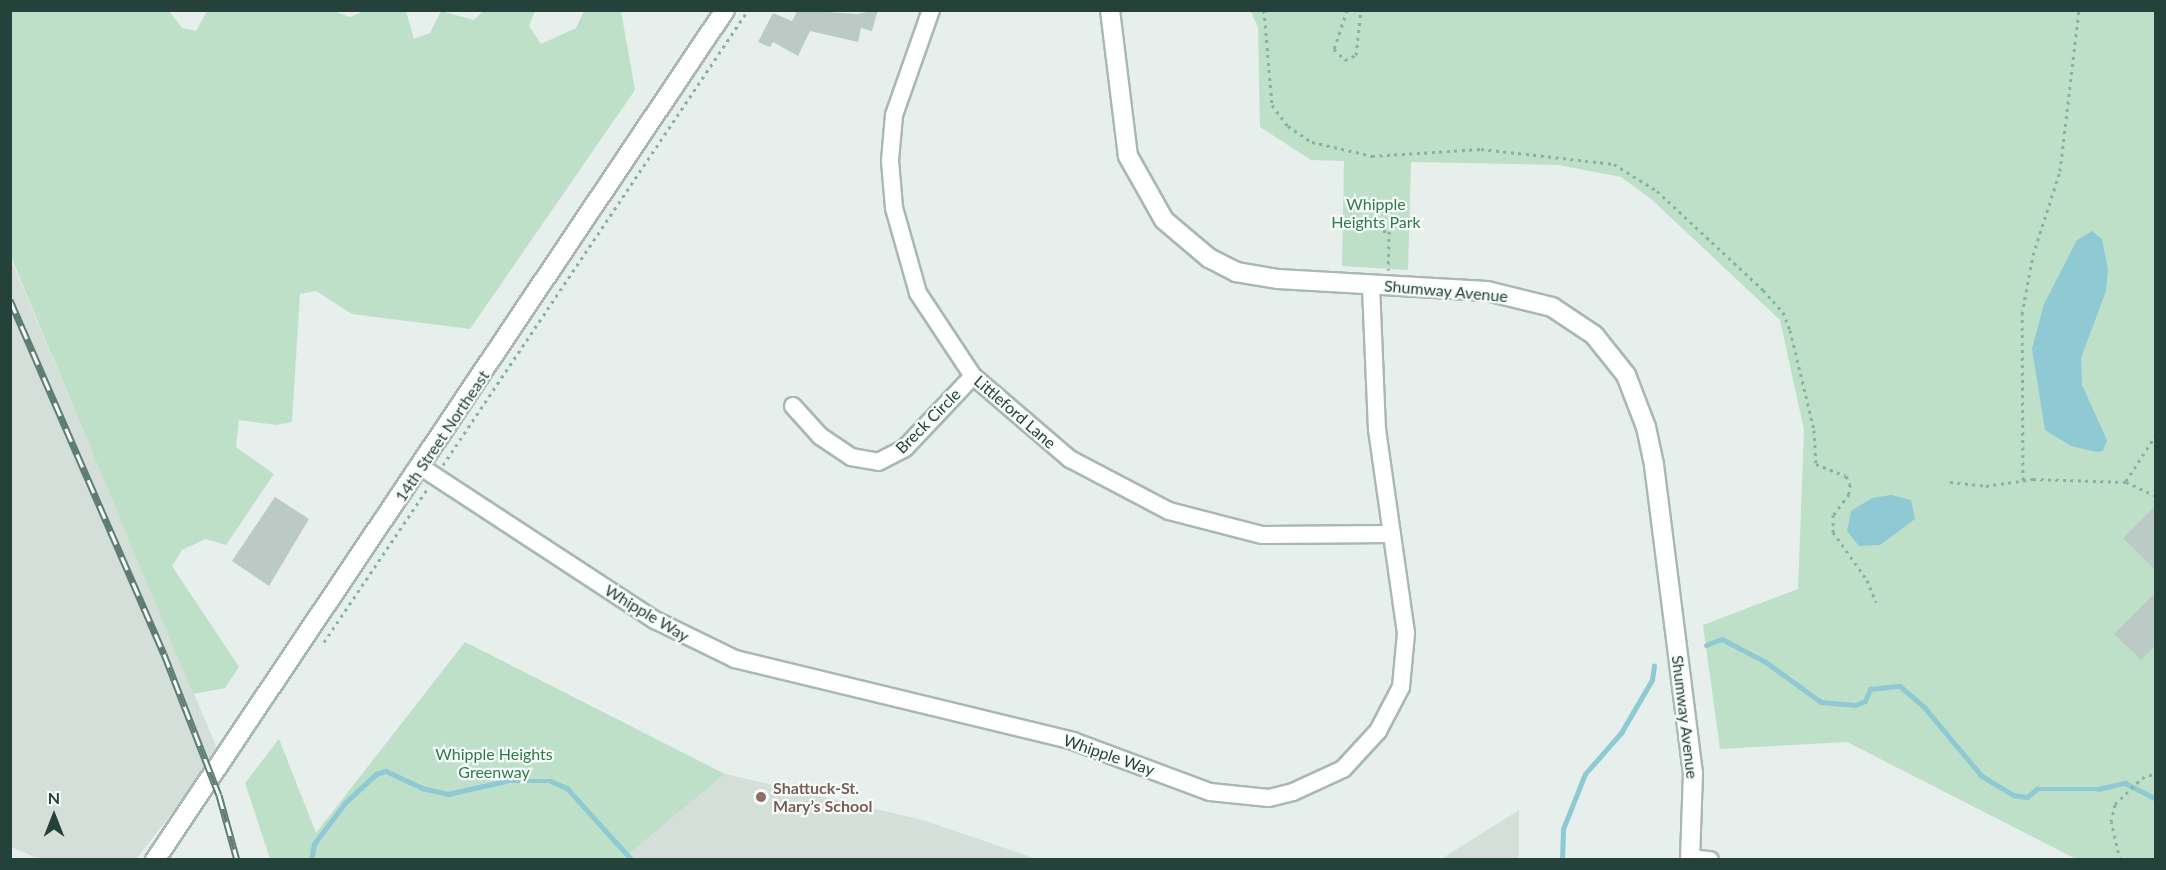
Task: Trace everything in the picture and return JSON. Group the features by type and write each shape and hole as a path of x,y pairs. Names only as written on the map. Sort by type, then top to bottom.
{"street":[{"name":"14th Street Northeast","path":"155,860 428,473 725,10"},
{"name":"Littleford Lane","path":"931,10 894,115 890,161 894,208 918,293 973,376 1070,459 1169,511 1262,535 1392,534"},
{"name":"Shumway Avenue","path":"1110,10 1128,156 1164,220 1183,239 1236,272 1278,279 1488,291 1552,307 1594,335 1626,375 1641,410 1654,465 1693,773 1690,859"},
{"name":"Whipple Way","path":"428,473 655,620 735,659 979,715 1073,741 1210,792 1239,797 1293,792 1343,769 1391,712 1401,687 1406,633 1372,382 1371,284"},
{"name":"Breck Circle","path":"793,406 820,436 843,452 878,462 905,448 973,376"},
{"path":"1690,859 1710,860"}],"path":[{"path":"322,645 428,473 748,10"},
{"path":"1264,10 1272,105 1288,126 1312,142 1372,156 1481,149 1614,164 1657,191 1763,290 1783,312 1790,330 1814,430 1816,464 1846,476 1850,484 1849,494 1833,515 1833,532 1867,580 1876,602"},
{"path":"1347,10 1334,49 1345,60 1356,55 1361,10"},
{"path":"2023,480 2022,315 2033,255 2060,171 2079,10"},
{"path":"2126,482 2156,435"},
{"path":"1950,482 1998,486 2023,480 2126,482 2156,496"},
{"path":"2120,860 2111,822 2121,797 2142,778 2156,773"}],"shaded area":[{"path":"10,257 219,753 136,859 39,859 11,847"},
{"name":"Shattuck-St. Mary’s School","path":"725,774 923,820 1037,859 623,859"},
{"path":"1519,810 1519,859 1441,859"}],"green space":[{"path":"11,11 169,11 182,28 196,31 207,11 334,11 350,17 364,11 406,11 414,39 430,33 441,11 474,20 483,11 535,11 529,26 541,44 576,28 584,11 621,11 635,90 470,329 352,314 316,291 300,294 292,422 276,425 239,420 236,447 274,474 226,545 205,539 182,550 172,566 239,667 225,688 193,694 11,257"},
{"name":"Whipple Heights Park","path":"1251,11 2155,11 2155,859 2076,859 1847,742 1720,749 1703,625 1798,589 1804,430 1780,320 1651,199 1621,177 1558,165 1411,162 1408,270 1342,266 1344,161 1311,160 1260,127 1258,28"},
{"name":"Whipple Heights Greenway","path":"465,642 725,774 623,859 270,859 245,783 279,739 316,833"}],"water":[{"path":"2092,231 2102,239 2108,269 2106,291 2081,358 2082,385 2107,440 2103,451 2096,452 2071,446 2045,430 2032,349 2044,304 2077,240"},
{"path":"1891,495 1911,500 1915,519 1880,545 1859,546 1847,531 1851,511 1872,498"}],"building":[{"path":"798,10 857,14 878,10 872,31 861,28 858,42 810,31 798,56 773,42 770,47 758,42 773,13 792,21"},
{"path":"275,497 309,519 269,586 232,561"},
{"path":"2156,505 2156,571 2123,538"},
{"path":"2156,592 2156,645 2141,660 2114,634"}],"waterway":[{"path":"1706,645 1722,639 1766,662 1821,702 1856,705 1865,701 1870,689 1900,686 1926,709 1982,776 2014,795 2027,797 2037,789 2098,789 2125,783 2156,799"},
{"path":"1562,860 1563,829 1585,774 1621,733 1652,680 1654,666"},
{"path":"311,860 314,844 345,803 376,774 386,771 422,788 448,794 506,781 551,781 567,788 632,860"}],"railway":[{"path":"10,300 164,654 219,795 237,860"}],"place":[{"name":"Shattuck-St. Mary’s School","path":"761,797"}]}
